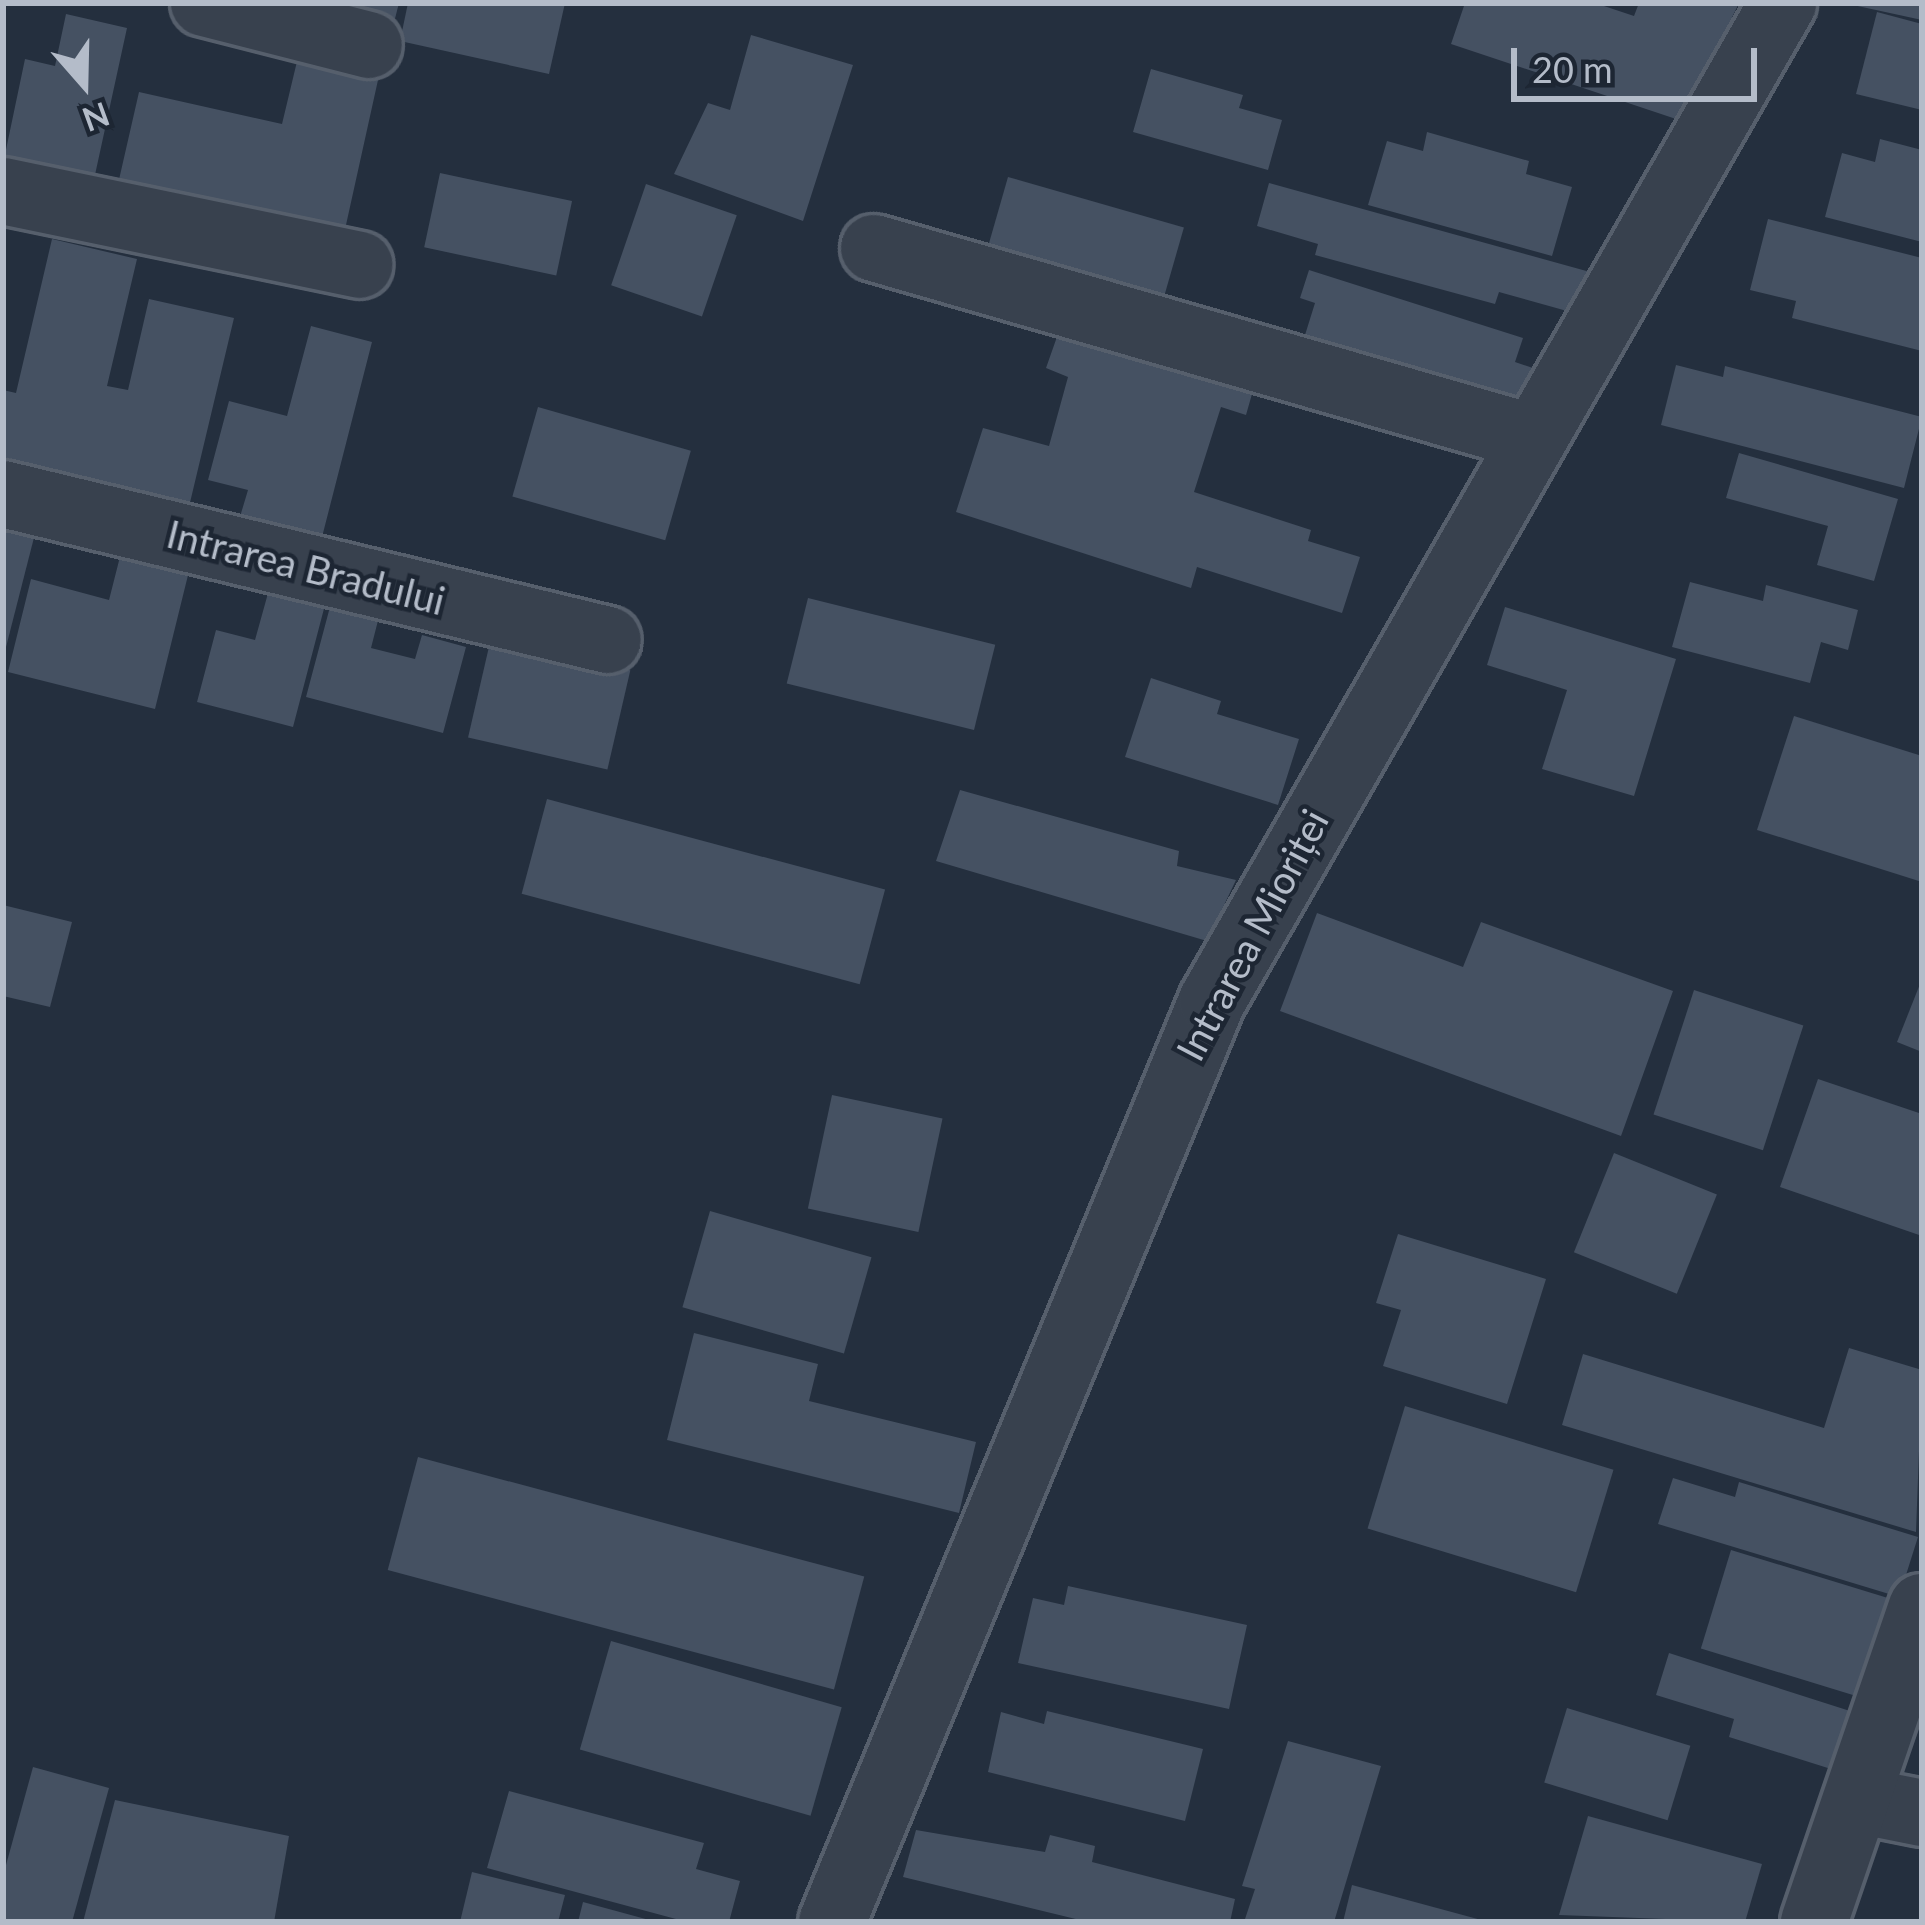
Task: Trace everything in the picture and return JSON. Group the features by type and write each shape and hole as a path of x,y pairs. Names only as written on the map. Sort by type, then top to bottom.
{"street":[{"path":"205,3 369,45"},
{"name":"Intrarea Mioriței","path":"832,1922 1212,1001 1530,437 1783,3"},
{"path":"3,191 359,265"},
{"path":"874,248 1530,437"},
{"name":"Intrarea Bradului","path":"3,494 608,640"},
{"path":"1814,1922 1922,1607"},
{"path":"1857,1800 1922,1813"}],"building":[{"path":"252,3 399,3 390,38"},
{"path":"408,3 565,3 549,74 400,41"},
{"path":"1465,3 1595,3 1634,16 1639,3 1739,3 1682,121 1451,44"},
{"path":"1922,3 1922,20 1853,5"},
{"path":"1877,12 1922,24 1922,110 1856,94"},
{"path":"66,14 127,28 93,184 3,164 25,59 55,66"},
{"path":"751,35 853,65 803,221 674,174 708,103 730,110"},
{"path":"299,53 380,71 344,234 118,184 139,92 282,124"},
{"path":"1151,69 1243,95 1239,108 1282,120 1268,170 1133,132"},
{"path":"1427,132 1529,161 1526,174 1572,187 1552,256 1368,205 1387,141 1423,151"},
{"path":"1880,139 1922,150 1922,242 1825,217 1842,153 1875,162"},
{"path":"440,173 572,201 556,275 424,247"},
{"path":"1008,177 1184,227 1161,306 985,256"},
{"path":"1269,183 1590,272 1567,311 1499,292 1495,304 1315,255 1318,244 1257,226"},
{"path":"646,184 737,215 702,316 611,285"},
{"path":"1768,219 1922,258 1922,351 1792,318 1796,301 1750,290"},
{"path":"52,239 137,259 107,386 128,390 149,299 234,318 188,511 3,466 3,390 16,393"},
{"path":"1309,270 1523,338 1515,362 1536,369 1525,405 1305,335 1315,303 1300,298"},
{"path":"1065,314 1258,373 1246,415 1221,407 1194,492 1311,530 1308,541 1360,557 1342,613 1197,567 1191,588 956,512 983,428 1049,446 1068,377 1046,368"},
{"path":"311,326 372,342 321,541 239,520 248,490 208,480 229,401 287,416"},
{"path":"1676,365 1723,377 1725,366 1922,417 1904,488 1661,425"},
{"path":"538,407 691,451 665,540 512,496"},
{"path":"1739,453 1898,499 1874,581 1817,565 1828,526 1726,498"},
{"path":"3,509 39,518 5,651 3,651"},
{"path":"124,541 192,559 155,709 8,672 31,579 109,600"},
{"path":"1690,582 1763,601 1766,585 1858,610 1848,650 1821,642 1810,683 1672,647"},
{"path":"270,586 326,601 293,727 197,702 216,630 255,640"},
{"path":"335,588 383,601 371,648 415,659 422,635 466,647 443,733 306,697"},
{"path":"808,598 995,645 974,730 787,683"},
{"path":"1505,607 1676,659 1634,796 1542,769 1567,690 1487,665"},
{"path":"491,638 630,670 607,770 468,737"},
{"path":"1151,678 1221,701 1217,714 1299,739 1278,805 1125,757"},
{"path":"1794,716 1922,756 1922,882 1757,830"},
{"path":"960,790 1179,851 1177,866 1236,880 1207,941 936,861"},
{"path":"547,799 885,890 860,984 522,894"},
{"path":"3,905 72,922 50,1007 3,996"},
{"path":"1317,913 1463,967 1481,922 1673,991 1621,1136 1280,1011"},
{"path":"1922,979 1922,1052 1897,1042"},
{"path":"1694,990 1803,1026 1763,1150 1654,1115"},
{"path":"1818,1079 1922,1114 1922,1236 1780,1187"},
{"path":"832,1095 943,1118 918,1232 808,1208"},
{"path":"1614,1153 1717,1195 1677,1294 1574,1252"},
{"path":"710,1211 871,1257 844,1353 682,1307"},
{"path":"1398,1234 1546,1279 1507,1404 1383,1366 1401,1310 1376,1303"},
{"path":"694,1333 818,1364 809,1401 976,1442 959,1513 667,1440"},
{"path":"1849,1348 1922,1370 1916,1532 1562,1425 1583,1354 1824,1428"},
{"path":"1405,1406 1613,1470 1576,1592 1368,1528"},
{"path":"418,1457 864,1577 834,1690 388,1570"},
{"path":"1673,1478 1735,1497 1739,1482 1918,1537 1899,1597 1658,1524"},
{"path":"1731,1550 1894,1600 1863,1698 1701,1648"},
{"path":"1068,1586 1247,1625 1229,1709 1018,1663 1033,1598 1064,1605"},
{"path":"611,1641 842,1707 811,1816 580,1750"},
{"path":"1669,1653 1850,1711 1831,1769 1729,1737 1734,1719 1656,1695"},
{"path":"1567,1708 1690,1746 1668,1820 1544,1783"},
{"path":"1047,1711 1203,1749 1185,1821 988,1772 1001,1712 1044,1724"},
{"path":"1288,1741 1381,1766 1334,1922 1244,1922 1255,1889 1242,1886"},
{"path":"33,1767 109,1788 72,1922 3,1922 3,1876"},
{"path":"509,1791 704,1843 696,1869 740,1881 729,1922 687,1922 487,1868"},
{"path":"115,1800 289,1836 274,1922 83,1922"},
{"path":"1588,1816 1762,1864 1745,1922 1559,1915"},
{"path":"916,1830 1045,1852 1050,1835 1095,1846 1092,1862 1235,1899 1230,1922 1088,1922 903,1877"},
{"path":"472,1872 565,1895 558,1922 460,1922"},
{"path":"1352,1885 1485,1921 1485,1922 1343,1922"},
{"path":"583,1902 653,1921 653,1922 578,1922"}]}
